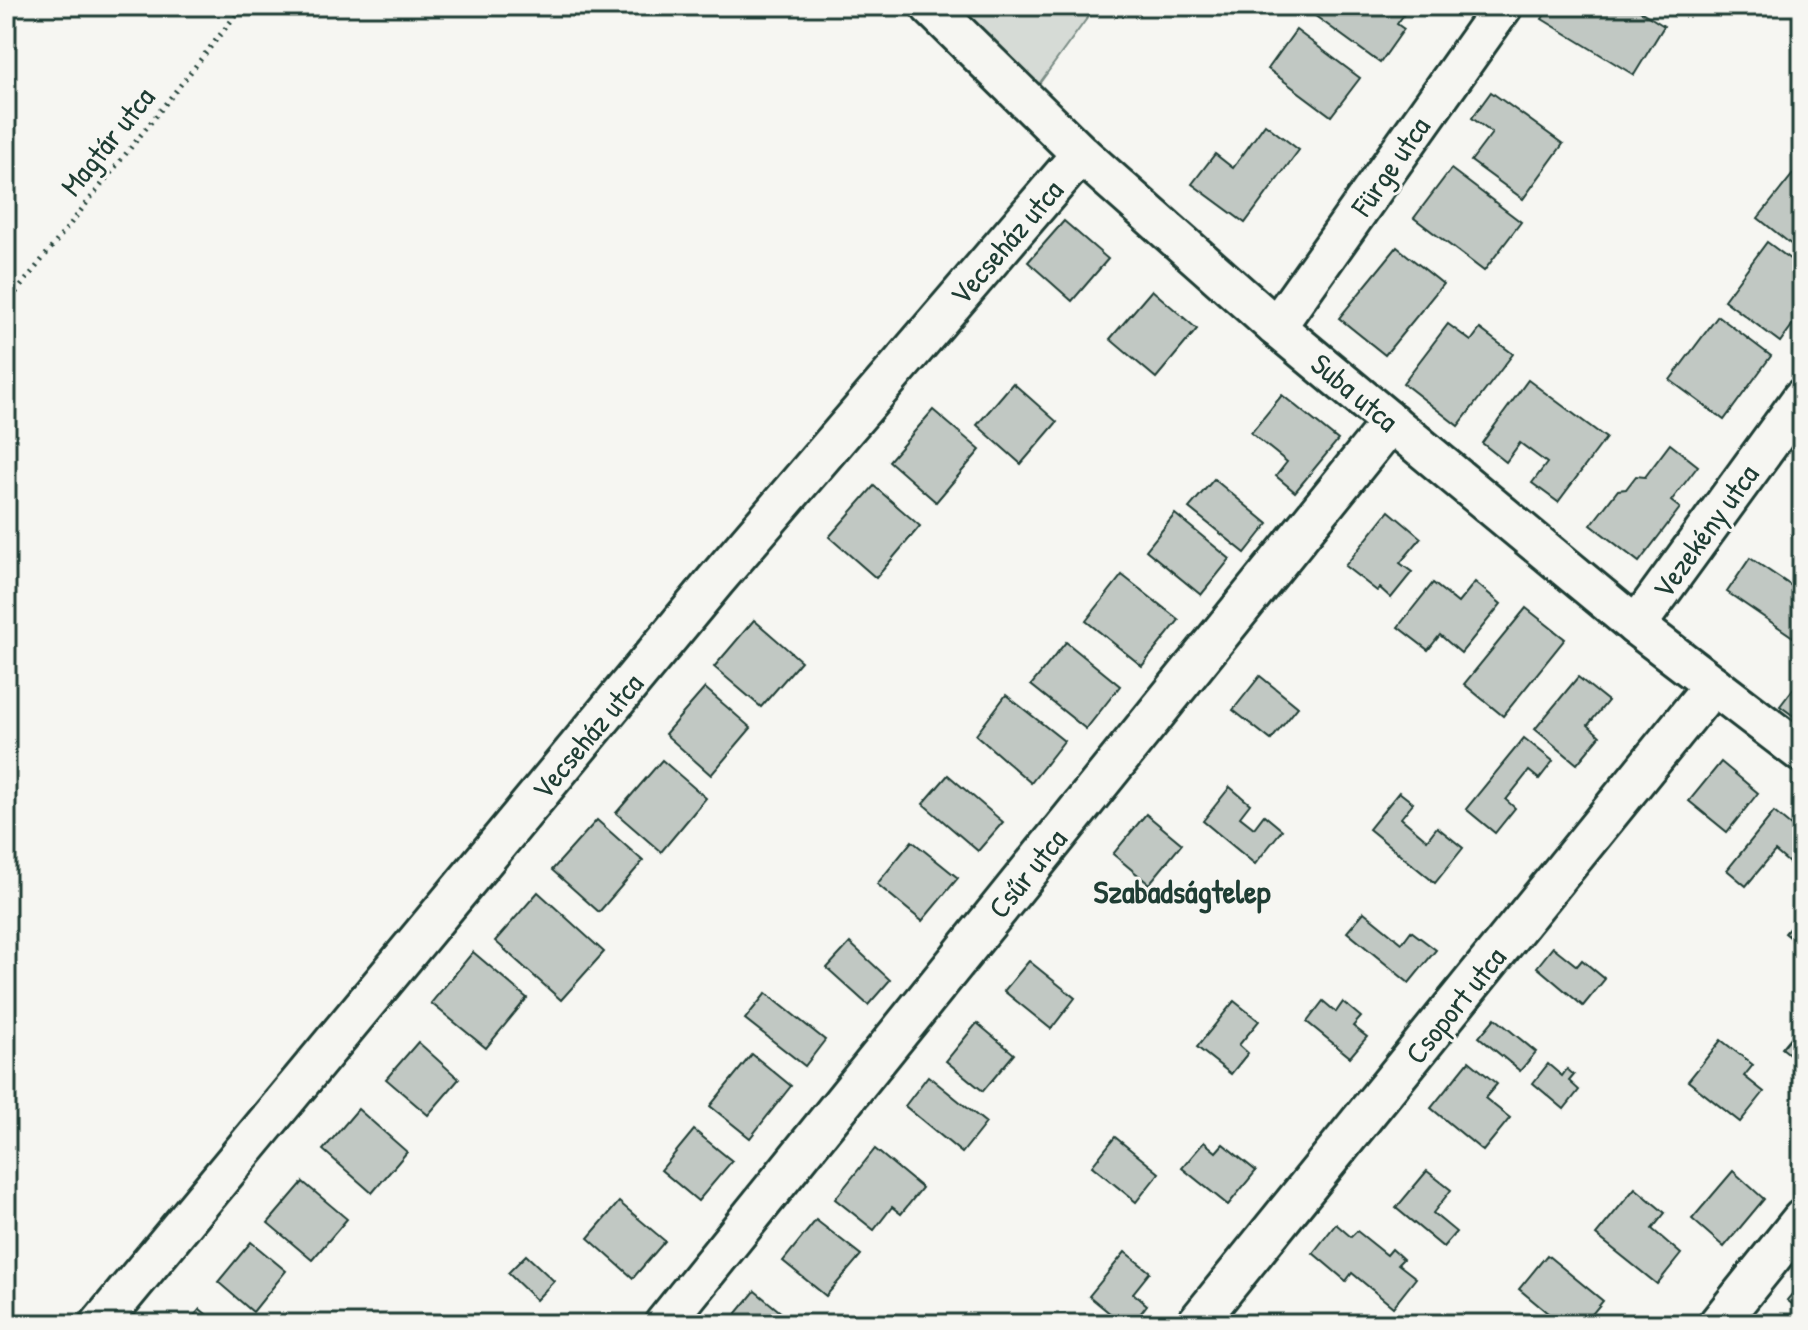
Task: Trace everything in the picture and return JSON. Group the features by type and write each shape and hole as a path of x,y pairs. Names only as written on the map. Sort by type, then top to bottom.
{"street":[{"name":"Suba utca","path":"930,6 1081,154 1276,327 1636,626 1802,753"},
{"name":"Fürge utca","path":"1276,327 1503,6"},
{"name":"Vecseház utca","path":"100,1324 716,580 1081,154"},
{"name":"Vezekény utca","path":"1636,626 1802,398"},
{"name":"Csűr utca","path":"664,1324 1391,422"},
{"name":"Csoport utca","path":"1196,1324 1713,685"},
{"path":"1718,1324 1802,1219"}],"path":[{"name":"Magtár utca","path":"6,305 243,6"}],"shaded area":[{"path":"959,6 1096,6 1039,84"}],"building":[{"path":"1410,6 1397,24 1404,29 1380,63 1303,7"},
{"path":"1550,6 1632,6 1664,26 1634,75 1542,19"},
{"path":"1296,30 1360,78 1331,116 1268,69"},
{"path":"1491,92 1563,144 1523,199 1471,161 1492,133 1472,118"},
{"path":"1265,124 1299,150 1245,223 1192,184 1215,154 1233,168"},
{"path":"1802,164 1802,253 1758,218"},
{"path":"1451,169 1521,222 1484,271 1414,218"},
{"path":"1064,221 1108,259 1072,301 1028,262"},
{"path":"1767,242 1802,268 1802,312 1780,342 1724,300"},
{"path":"1397,247 1443,284 1385,355 1339,318"},
{"path":"1152,290 1197,329 1156,378 1110,339"},
{"path":"1718,316 1771,356 1724,420 1670,380"},
{"path":"1448,324 1471,341 1480,329 1513,354 1458,426 1403,383"},
{"path":"1528,380 1606,438 1558,502 1532,483 1547,463 1520,443 1506,462 1482,443"},
{"path":"1013,383 1057,422 1021,464 977,425"},
{"path":"1282,395 1338,440 1295,492 1276,476 1287,462 1251,433"},
{"path":"933,410 980,450 936,502 889,461"},
{"path":"1670,444 1698,466 1671,501 1680,508 1639,562 1591,525 1618,490 1626,489 1636,476 1645,477"},
{"path":"1214,479 1268,524 1245,553 1189,508"},
{"path":"874,486 920,526 876,578 829,537"},
{"path":"1389,511 1421,538 1400,563 1412,572 1391,598 1345,566"},
{"path":"1175,514 1230,559 1201,595 1146,550"},
{"path":"1750,558 1802,593 1802,623 1793,637 1727,592"},
{"path":"1122,575 1179,620 1142,666 1086,621"},
{"path":"1475,582 1501,604 1461,653 1440,635 1428,650 1398,627 1433,583 1458,603"},
{"path":"1526,608 1565,639 1503,716 1464,684"},
{"path":"754,620 801,661 761,707 714,667"},
{"path":"1066,642 1120,686 1086,729 1031,685"},
{"path":"1260,676 1298,707 1271,740 1233,710"},
{"path":"1578,677 1608,701 1588,725 1600,736 1577,764 1535,729"},
{"path":"1799,681 1802,683 1802,722 1780,706"},
{"path":"705,688 751,728 711,775 665,734"},
{"path":"1006,695 1064,741 1031,783 976,735"},
{"path":"1524,738 1553,761 1539,779 1529,771 1506,800 1515,808 1495,833 1466,809"},
{"path":"662,760 706,798 661,852 616,813"},
{"path":"1721,762 1758,793 1727,832 1689,801"},
{"path":"948,775 1003,822 978,851 923,804"},
{"path":"1230,787 1250,804 1240,817 1254,828 1264,815 1282,830 1255,864 1203,821"},
{"path":"1399,792 1413,803 1401,818 1427,840 1437,827 1463,848 1435,883 1369,829"},
{"path":"1774,812 1802,835 1802,874 1775,851 1746,886 1727,870"},
{"path":"1146,814 1182,844 1149,884 1113,854"},
{"path":"597,820 643,861 599,912 552,870"},
{"path":"912,841 958,878 922,921 877,884"},
{"path":"538,892 604,952 561,1000 495,941"},
{"path":"1364,912 1402,943 1411,931 1436,950 1409,983 1347,932"},
{"path":"1802,913 1802,947 1785,933"},
{"path":"850,943 890,980 868,1005 827,968"},
{"path":"1553,947 1577,966 1582,960 1605,979 1583,1006 1537,967"},
{"path":"473,952 527,998 486,1048 431,1003"},
{"path":"1029,961 1075,998 1051,1029 1004,991"},
{"path":"766,993 825,1040 805,1066 745,1019"},
{"path":"1234,1001 1259,1021 1239,1045 1248,1053 1231,1074 1197,1047"},
{"path":"1323,1001 1336,1012 1343,1002 1361,1017 1353,1026 1367,1037 1350,1057 1307,1022"},
{"path":"1495,1018 1536,1052 1520,1071 1479,1037"},
{"path":"977,1023 1014,1054 983,1091 946,1061"},
{"path":"1802,1024 1802,1064 1782,1048"},
{"path":"1721,1040 1753,1065 1744,1076 1764,1092 1740,1122 1688,1081"},
{"path":"418,1042 459,1079 428,1115 386,1079"},
{"path":"752,1054 791,1086 750,1138 710,1106"},
{"path":"1469,1061 1497,1084 1485,1098 1510,1118 1483,1151 1431,1108"},
{"path":"1548,1064 1562,1076 1567,1069 1574,1075 1569,1081 1579,1090 1564,1109 1533,1083"},
{"path":"928,1076 986,1123 962,1153 905,1106"},
{"path":"358,1109 407,1152 372,1193 323,1150"},
{"path":"694,1130 732,1161 698,1201 661,1170"},
{"path":"1115,1137 1159,1173 1136,1202 1092,1166"},
{"path":"1204,1142 1216,1152 1223,1144 1256,1171 1228,1205 1182,1168"},
{"path":"875,1149 922,1188 901,1214 892,1207 874,1230 835,1199"},
{"path":"1427,1171 1451,1190 1433,1213 1456,1232 1443,1247 1396,1208"},
{"path":"1733,1171 1764,1199 1724,1247 1692,1219"},
{"path":"303,1182 347,1219 312,1260 268,1223"},
{"path":"1635,1188 1665,1213 1652,1229 1681,1254 1657,1284 1596,1235"},
{"path":"619,1202 665,1241 633,1278 588,1238"},
{"path":"816,1220 861,1255 826,1296 783,1261"},
{"path":"1336,1224 1351,1237 1357,1231 1387,1255 1392,1249 1403,1259 1398,1264 1416,1278 1393,1307 1352,1273 1346,1281 1313,1253"},
{"path":"251,1242 286,1271 253,1312 218,1282"},
{"path":"1125,1252 1150,1272 1133,1293 1147,1305 1132,1324 1123,1324 1089,1296"},
{"path":"526,1255 554,1281 536,1300 508,1273"},
{"path":"1547,1255 1603,1301 1584,1324 1561,1324 1519,1289"},
{"path":"1802,1282 1802,1312 1787,1300"},
{"path":"755,1291 795,1324 728,1324"},
{"path":"200,1309 218,1324 187,1324"}],"district":[{"name":"Szabadságtelep","path":"1182,891"}]}
